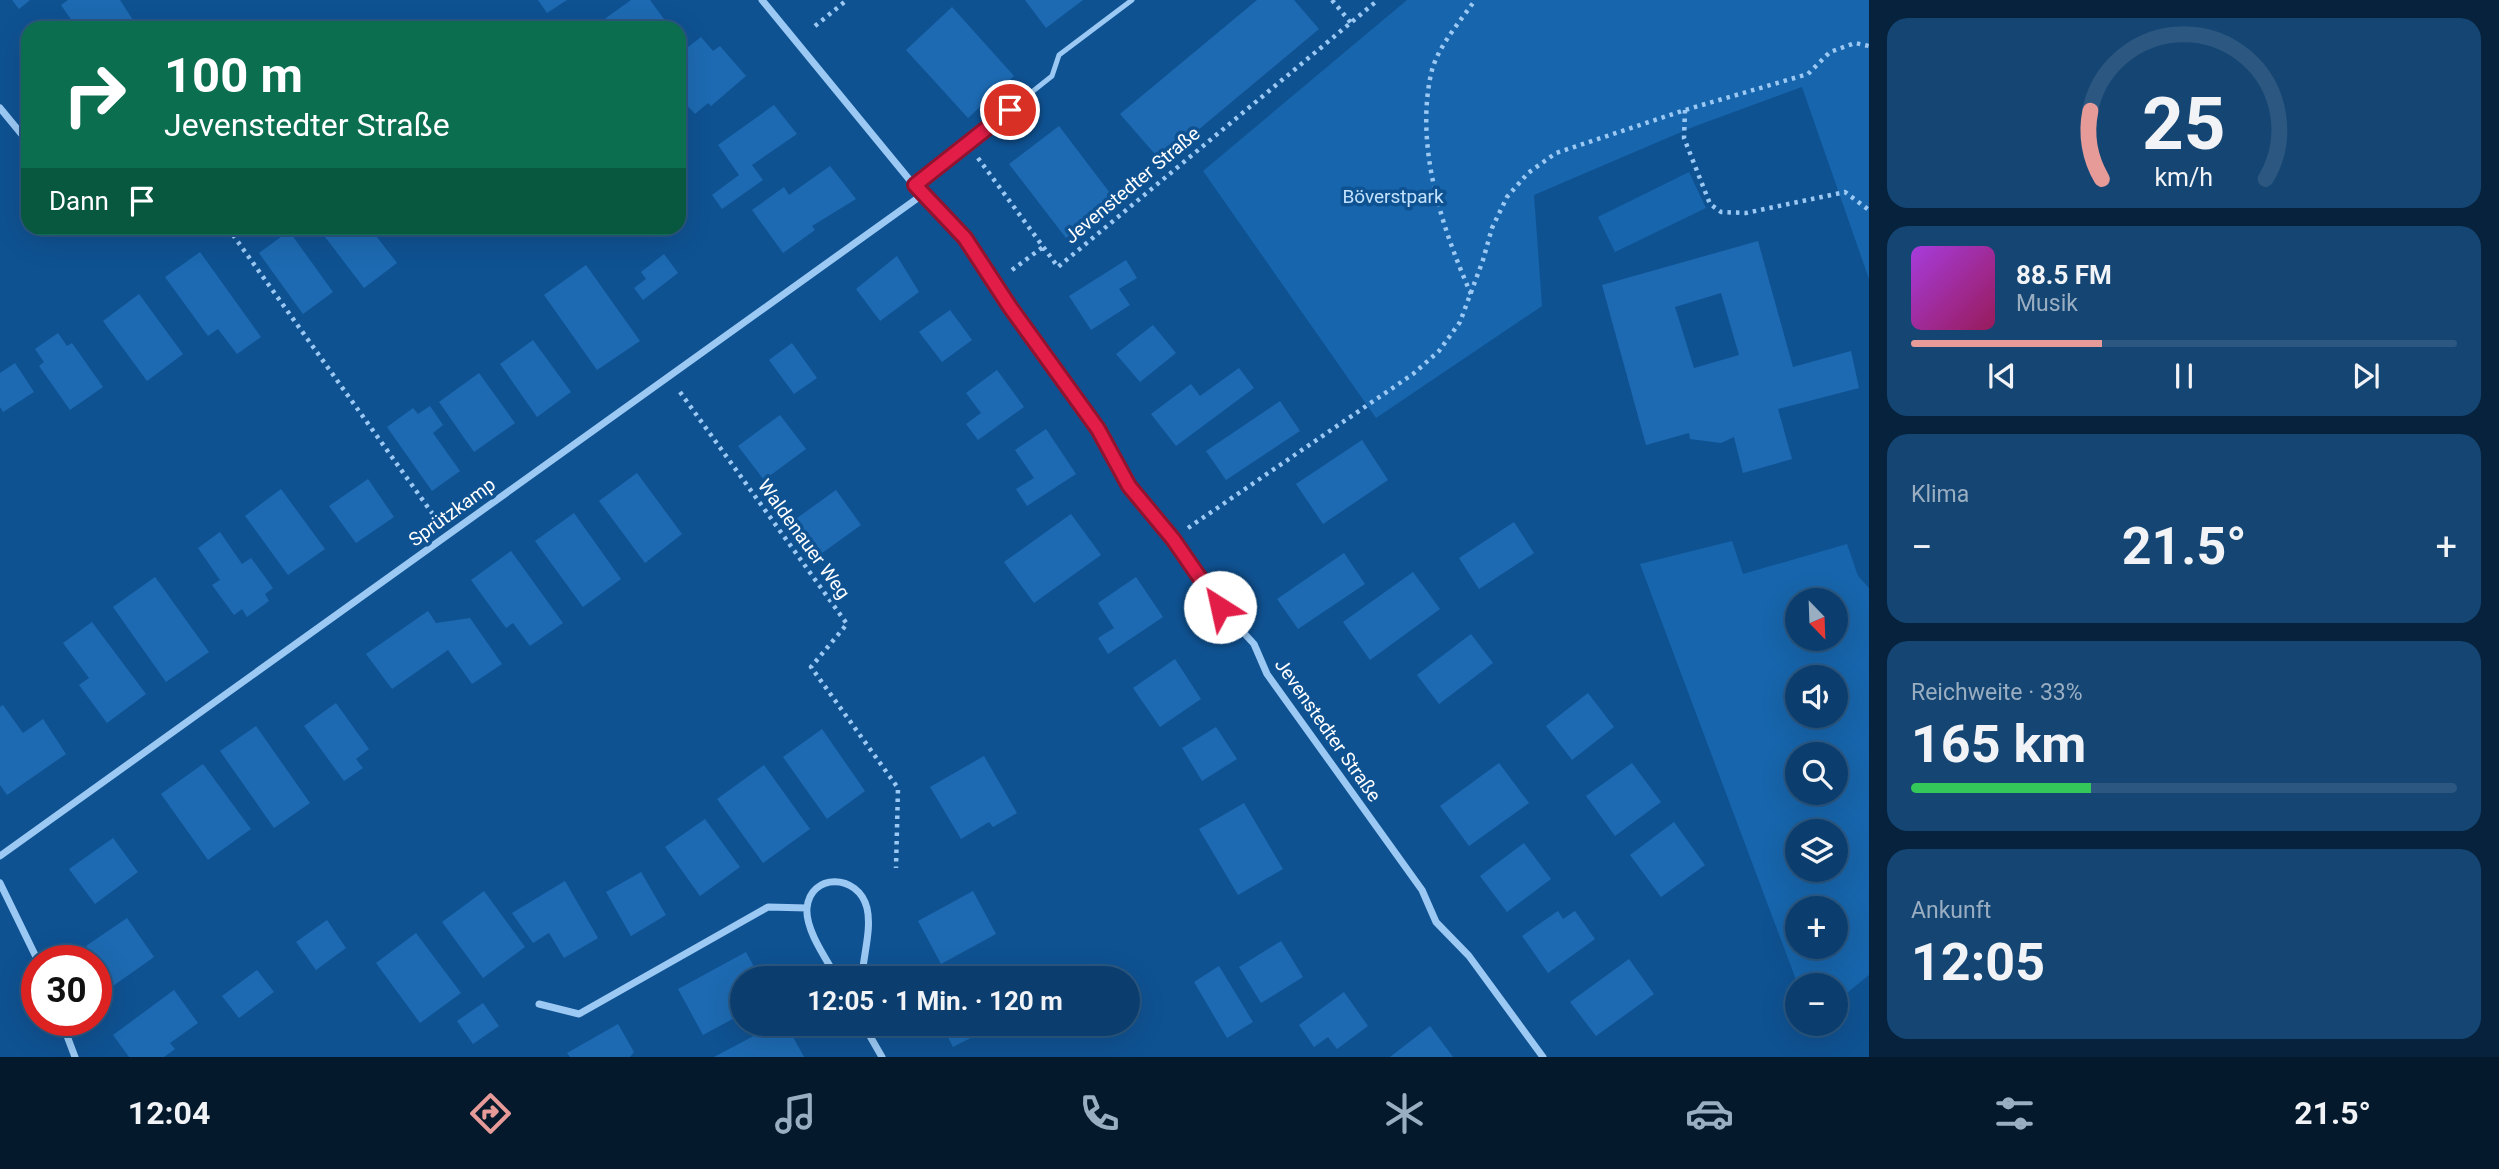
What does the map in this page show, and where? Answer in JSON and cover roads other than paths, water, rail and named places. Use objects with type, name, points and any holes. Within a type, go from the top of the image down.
[{"type":"street","name":"Jevenstedter Straße","points":[[762,0],[922,195],[965,238],[1010,307],[1098,429],[1129,486],[1173,539],[1220,607],[1254,644],[1267,674],[1422,890],[1436,922],[1469,956],[1544,1057]]},
{"type":"street","points":[[0,108],[21,131]]},
{"type":"street","name":"Sprützkamp","points":[[0,856],[922,195]]},
{"type":"street","points":[[831,966],[810,926],[807,908],[813,894],[824,884],[839,880],[853,885],[863,896],[868,922],[863,966]]},
{"type":"street","points":[[0,883],[31,945]]},
{"type":"street","points":[[539,1004],[579,1014],[768,907],[807,908]]},
{"type":"street","points":[[67,1036],[75,1057]]},
{"type":"street","points":[[870,1036],[882,1057]]},
{"type":"lane","points":[[915,185],[1052,76],[1059,55],[1132,0]]},
{"type":"park label","name":"Böverstpark","points":[[1393,196]]}]
